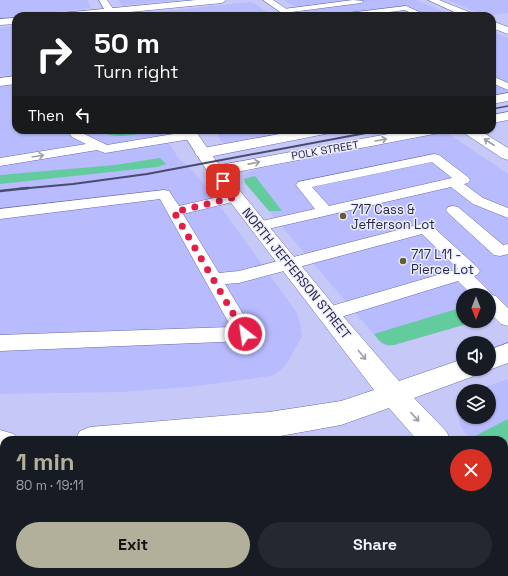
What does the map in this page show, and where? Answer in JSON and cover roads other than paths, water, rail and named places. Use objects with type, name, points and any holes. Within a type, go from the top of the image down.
[{"type":"street","points":[[103,0],[111,12]]},
{"type":"street","points":[[128,12],[222,0]]},
{"type":"street","points":[[267,0],[283,12]]},
{"type":"street","points":[[432,0],[461,12]]},
{"type":"street","points":[[0,22],[12,21]]},
{"type":"street","points":[[496,26],[508,31]]},
{"type":"street","points":[[0,82],[12,80]]},
{"type":"street","points":[[496,99],[508,97]]},
{"type":"street","points":[[496,118],[508,116]]},
{"type":"street","name":"NORTH JEFFERSON STREET","points":[[195,134],[203,153],[215,171],[394,395],[432,436]]},
{"type":"street","name":"POLK STREET","points":[[203,153],[304,134]]},
{"type":"street","name":"POLK STREET","points":[[215,171],[413,134]]},
{"type":"street","points":[[475,134],[508,155]]},
{"type":"street","points":[[496,357],[508,353]]},
{"type":"street","points":[[169,436],[269,424],[341,413],[456,372]]},
{"type":"lane","points":[[296,12],[321,7],[318,5],[360,0]]},
{"type":"lane","points":[[373,12],[406,8],[415,12]]},
{"type":"lane","points":[[496,81],[508,87]]},
{"type":"lane","points":[[76,134],[105,149],[184,134]]},
{"type":"lane","points":[[0,162],[98,146]]},
{"type":"lane","points":[[259,226],[463,180],[434,158],[304,185],[325,211]]},
{"type":"lane","points":[[453,182],[478,201],[508,213]]},
{"type":"lane","points":[[0,214],[164,194],[245,334],[0,343]]},
{"type":"lane","points":[[174,212],[236,197]]},
{"type":"lane","points":[[453,210],[500,251],[508,249]]},
{"type":"lane","points":[[213,280],[239,276],[289,264],[425,228],[471,271],[328,314]]},
{"type":"lane","points":[[461,274],[476,288]]},
{"type":"lane","points":[[496,308],[508,319]]},
{"type":"railway","points":[[496,108],[508,106]]},
{"type":"railway","points":[[22,189],[73,184],[147,174],[361,134]]},
{"type":"railway","points":[[22,189],[28,188]]},
{"type":"railway","points":[[18,189],[22,189]]},
{"type":"railway","points":[[0,191],[22,189]]},
{"type":"place","name":"717 Cass & Jefferson Lot","points":[[343,216]]},
{"type":"place","name":"717 L11 - Pierce Lot","points":[[403,261]]}]
